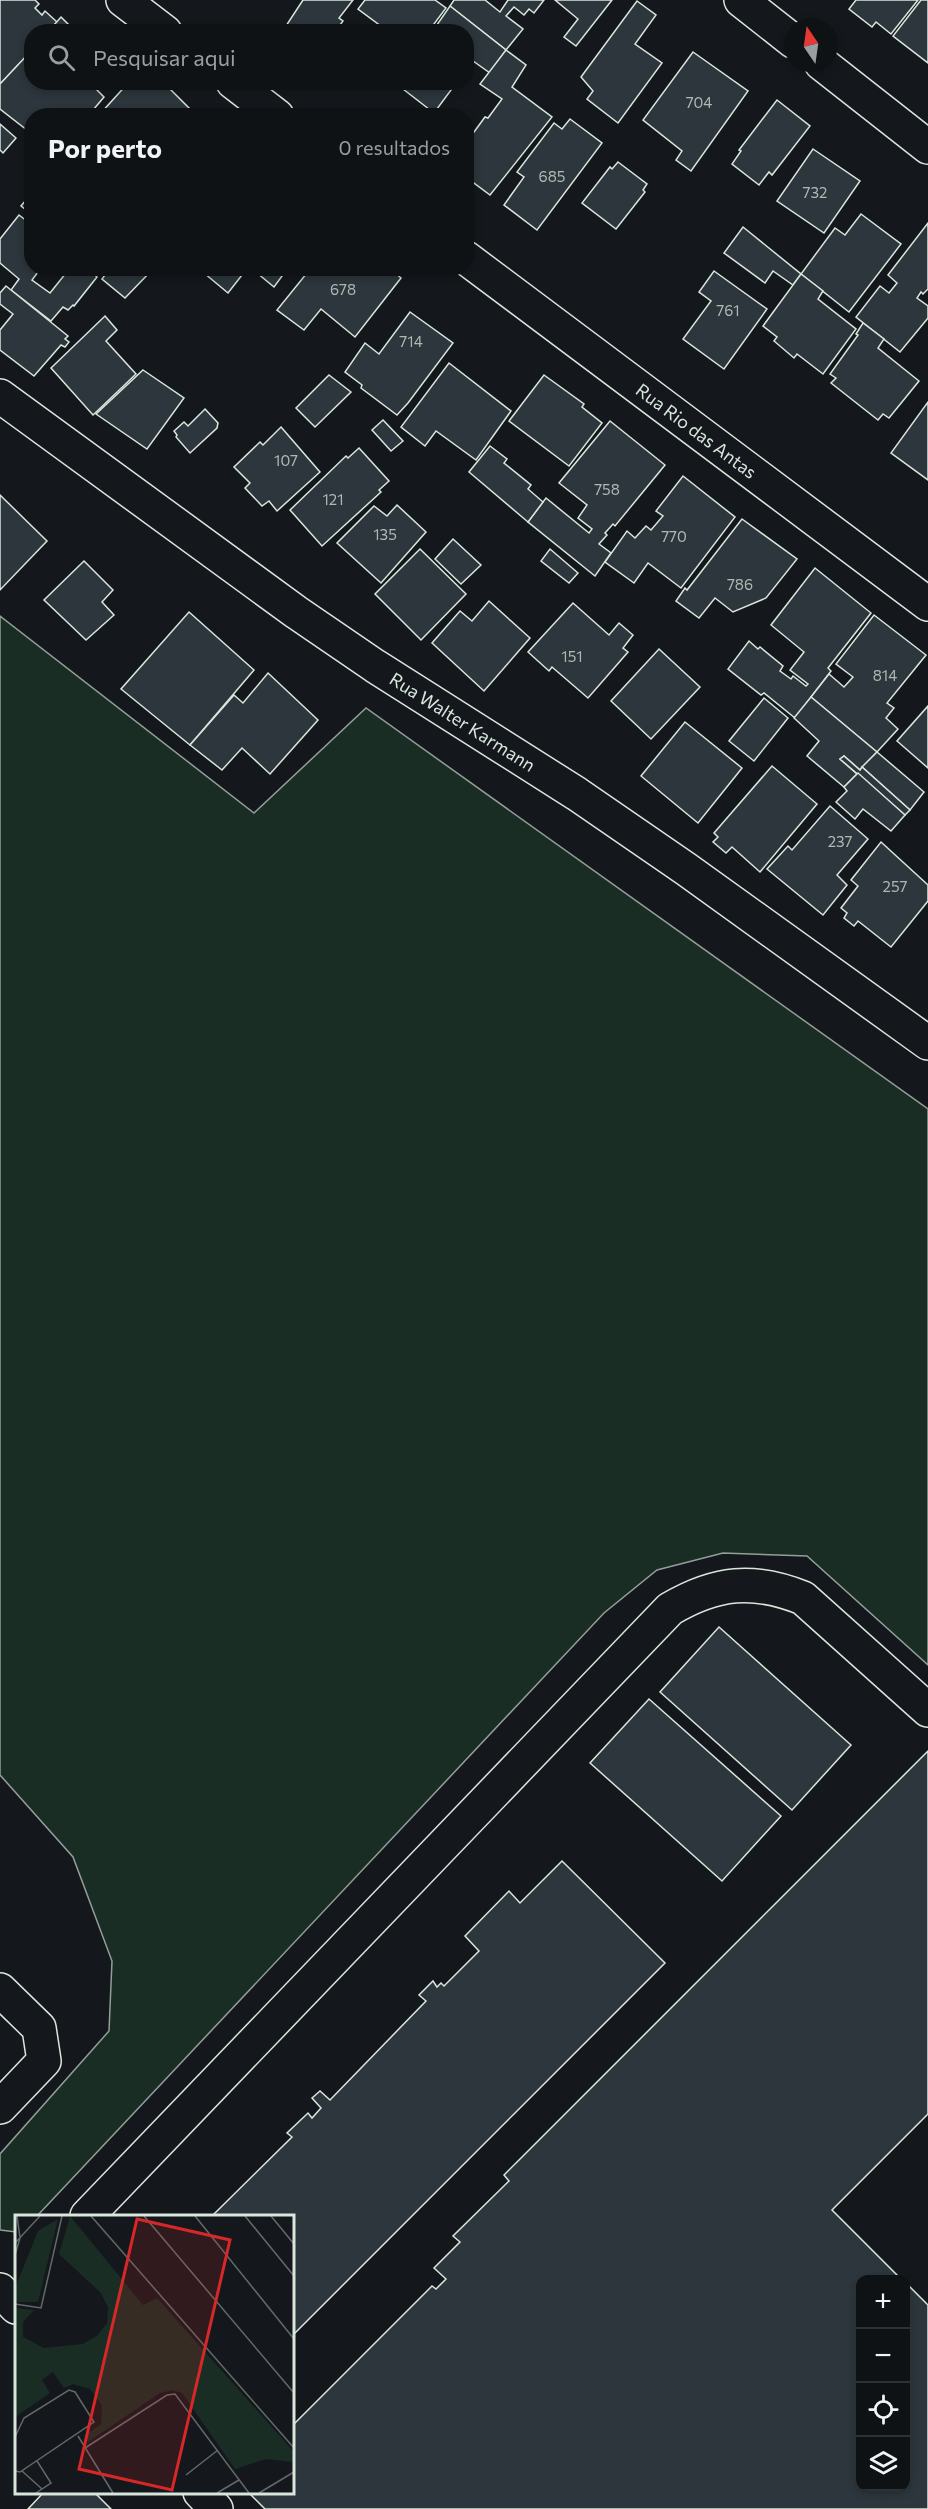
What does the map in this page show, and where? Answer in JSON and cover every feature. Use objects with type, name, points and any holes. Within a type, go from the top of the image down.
[{"type":"street","points":[[123,0],[154,24]]},
{"type":"street","points":[[741,0],[784,34]]},
{"type":"street","points":[[832,72],[928,147]]},
{"type":"street","points":[[243,90],[267,108]]},
{"type":"street","name":"Rua Rio das Antas","points":[[474,264],[928,604]]},
{"type":"street","name":"Rua Walter Karmann","points":[[0,396],[296,612],[375,666],[595,807],[696,876],[928,1042]]},
{"type":"street","points":[[89,2215],[670,1609],[693,1595],[717,1587],[743,1584],[784,1590],[803,1599],[928,1710]]},
{"type":"street","points":[[0,1990],[39,2028],[44,2061],[0,2107]]},
{"type":"street","points":[[201,2494],[216,2509]]},
{"type":"green space","points":[[0,616],[254,813],[366,708],[928,1109],[928,1665],[807,1556],[723,1553],[657,1570],[604,1613],[38,2215],[15,2215],[15,2232],[0,2230],[0,2154],[109,2031],[112,1961],[73,1857],[0,1775]]},
{"type":"building","points":[[0,0],[35,0],[39,4],[35,8],[42,15],[45,11],[57,22],[55,24],[24,24],[24,58],[0,84]]},
{"type":"building","points":[[303,0],[353,0],[339,18],[343,21],[341,24],[287,24]]},
{"type":"building","points":[[365,0],[435,0],[446,8],[434,24],[378,24],[358,9]]},
{"type":"building","points":[[454,0],[485,0],[500,12],[508,0],[544,0],[534,13],[529,9],[524,15],[514,7],[506,16],[523,29],[506,50],[450,6]]},
{"type":"building","points":[[555,0],[612,0],[576,46],[564,37],[578,19]]},
{"type":"building","points":[[856,0],[918,0],[891,34],[876,22],[872,27],[849,9]]},
{"type":"building","points":[[921,0],[928,0],[928,63],[893,36]]},
{"type":"building","points":[[637,1],[656,15],[635,44],[662,63],[618,123],[587,99],[593,91],[581,77]]},
{"type":"building","points":[[450,6],[473,24],[438,24]]},
{"type":"building","points":[[61,17],[68,24],[55,24]]},
{"type":"building","points":[[474,25],[506,50],[490,73],[474,62]]},
{"type":"building","points":[[506,50],[526,65],[512,87],[552,117],[490,195],[474,183],[474,132],[502,99],[480,84]]},
{"type":"building","points":[[693,52],[748,91],[691,171],[676,160],[682,151],[643,120]]},
{"type":"building","points":[[24,58],[24,90],[97,90],[104,97],[95,108],[24,108],[24,128],[0,109],[0,84]]},
{"type":"building","points":[[122,90],[171,90],[189,108],[105,108]]},
{"type":"building","points":[[404,90],[451,90],[438,108],[428,108]]},
{"type":"building","points":[[777,100],[810,126],[772,175],[769,172],[759,185],[732,164],[741,151],[739,150]]},
{"type":"building","points":[[570,119],[602,143],[537,230],[504,205],[524,177],[517,172],[554,123],[562,129]]},
{"type":"building","points":[[0,124],[16,138],[3,153],[0,150]]},
{"type":"building","points":[[813,149],[860,181],[824,233],[777,201]]},
{"type":"building","points":[[618,162],[647,184],[643,190],[645,192],[616,229],[582,203],[610,167],[612,169]]},
{"type":"building","points":[[861,214],[901,244],[849,312],[801,274],[835,228],[845,235]]},
{"type":"building","points":[[19,215],[24,219],[24,276],[35,276],[32,280],[50,293],[64,276],[97,277],[74,306],[68,310],[63,307],[51,321],[11,290],[19,279],[0,263],[0,239]]},
{"type":"building","points":[[928,223],[928,289],[923,294],[921,292],[917,298],[928,306],[928,318],[900,352],[856,317],[880,286],[889,293],[897,283],[888,275]]},
{"type":"building","points":[[743,227],[801,274],[793,285],[773,271],[765,283],[724,253]]},
{"type":"building","points":[[714,271],[767,309],[724,369],[683,339],[711,301],[699,292]]},
{"type":"building","points":[[801,274],[823,291],[818,299],[856,329],[823,374],[797,354],[794,358],[774,341],[777,337],[763,326]]},
{"type":"building","points":[[104,276],[146,276],[125,298],[102,279]]},
{"type":"building","points":[[208,276],[241,276],[228,293]]},
{"type":"building","points":[[261,276],[282,276],[274,287]]},
{"type":"building","points":[[305,276],[399,276],[401,278],[355,337],[321,309],[304,330],[277,310]]},
{"type":"building","points":[[6,286],[68,336],[65,339],[69,342],[65,347],[61,345],[34,376],[0,350],[0,330],[13,314],[0,304],[0,293]]},
{"type":"building","points":[[410,312],[453,343],[397,415],[361,388],[362,385],[345,372],[365,343],[379,354]]},
{"type":"building","points":[[105,316],[117,330],[106,341],[136,374],[93,415],[51,368]]},
{"type":"building","points":[[863,323],[884,339],[878,348],[919,381],[889,418],[883,414],[878,420],[831,383],[836,378],[830,374],[858,335],[856,334]]},
{"type":"building","points":[[449,363],[511,411],[476,460],[436,431],[425,446],[401,427]]},
{"type":"building","points":[[143,370],[184,398],[147,449],[96,414]]},
{"type":"building","points":[[329,375],[351,392],[315,427],[296,408]]},
{"type":"building","points":[[544,375],[584,404],[582,407],[602,423],[569,466],[509,421]]},
{"type":"building","points":[[928,402],[928,480],[891,453]]},
{"type":"building","points":[[205,409],[218,423],[217,428],[190,453],[176,437],[174,431],[184,422],[188,426]]},
{"type":"building","points":[[383,420],[403,441],[391,451],[372,430]]},
{"type":"building","points":[[610,421],[665,465],[615,526],[613,524],[605,533],[607,535],[599,544],[611,553],[595,576],[528,522],[546,498],[589,533],[592,529],[578,518],[587,505],[559,483]]},
{"type":"building","points":[[281,427],[320,472],[277,511],[269,501],[262,506],[245,488],[250,483],[234,467],[260,442],[263,445]]},
{"type":"building","points":[[490,446],[507,459],[504,463],[531,485],[528,489],[543,502],[528,522],[469,472]]},
{"type":"building","points":[[359,448],[389,481],[379,490],[381,492],[322,546],[290,510],[346,456],[348,458]]},
{"type":"building","points":[[683,476],[735,517],[681,588],[648,563],[634,583],[605,562],[627,531],[635,538],[646,526],[651,530],[663,516],[656,511]]},
{"type":"building","points":[[0,495],[47,541],[0,590]]},
{"type":"building","points":[[397,505],[426,532],[381,583],[337,543],[374,506],[387,516]]},
{"type":"building","points":[[742,519],[797,559],[766,598],[733,612],[715,598],[699,618],[676,601]]},
{"type":"building","points":[[453,539],[481,565],[461,584],[435,559]]},
{"type":"building","points":[[420,549],[466,594],[421,640],[375,594]]},
{"type":"building","points":[[550,549],[578,573],[569,583],[541,561]]},
{"type":"building","points":[[84,561],[113,590],[102,602],[114,615],[86,640],[44,600]]},
{"type":"building","points":[[815,568],[871,613],[828,668],[831,671],[795,718],[764,693],[761,695],[728,669],[749,641],[783,666],[780,671],[791,679],[793,676],[806,686],[808,684],[790,670],[804,652],[771,625]]},
{"type":"building","points":[[489,601],[530,638],[484,691],[432,643],[460,611],[472,621]]},
{"type":"building","points":[[573,603],[609,635],[619,623],[633,635],[623,648],[628,652],[588,698],[552,667],[549,671],[528,652]]},
{"type":"building","points":[[189,612],[254,670],[190,745],[121,689]]},
{"type":"building","points":[[874,615],[926,655],[887,703],[894,708],[886,718],[898,729],[877,752],[811,697],[829,674],[844,687],[853,677],[836,664]]},
{"type":"building","points":[[659,649],[700,687],[651,739],[611,701]]},
{"type":"building","points":[[268,673],[318,720],[270,774],[242,748],[222,770],[190,745],[234,695],[243,703]]},
{"type":"building","points":[[811,697],[877,752],[860,770],[844,756],[840,759],[857,774],[844,787],[807,756],[819,741],[794,718]]},
{"type":"building","points":[[764,698],[788,718],[754,761],[729,741]]},
{"type":"building","points":[[928,706],[928,768],[897,741]]},
{"type":"building","points":[[685,722],[742,768],[698,823],[641,776]]},
{"type":"building","points":[[877,752],[924,792],[910,810],[862,767]]},
{"type":"building","points":[[844,756],[860,770],[862,767],[910,810],[905,815],[840,759]]},
{"type":"building","points":[[772,766],[817,804],[760,872],[732,847],[726,853],[713,842],[718,837],[714,833]]},
{"type":"building","points":[[858,773],[905,815],[891,831],[863,809],[855,819],[836,802],[847,791],[844,787]]},
{"type":"building","points":[[830,806],[868,839],[837,875],[847,885],[823,915],[767,869],[788,846],[792,850]]},
{"type":"building","points":[[881,842],[928,885],[928,901],[891,947],[858,921],[854,926],[844,918],[847,913],[841,908],[858,886],[851,880]]},
{"type":"building","points":[[719,1627],[851,1745],[792,1810],[660,1692]]},
{"type":"building","points":[[649,1699],[781,1816],[722,1881],[590,1763]]},
{"type":"building","points":[[928,1751],[928,2114],[832,2210],[897,2275],[856,2275],[856,2491],[910,2491],[910,2287],[928,2305],[928,2509],[265,2509],[250,2494],[294,2494],[294,2424],[432,2286],[436,2289],[446,2279],[434,2268],[460,2242],[453,2236],[509,2181],[504,2175]]},
{"type":"building","points":[[562,1861],[665,1963],[294,2334],[294,2215],[213,2215],[292,2137],[287,2133],[308,2113],[312,2118],[321,2108],[312,2098],[320,2091],[330,2100],[426,2001],[419,1995],[433,1981],[437,1987],[441,1983],[444,1986],[479,1951],[465,1936],[509,1891],[520,1903]]},
{"type":"building","points":[[42,2494],[96,2494],[111,2509],[28,2509]]}]
